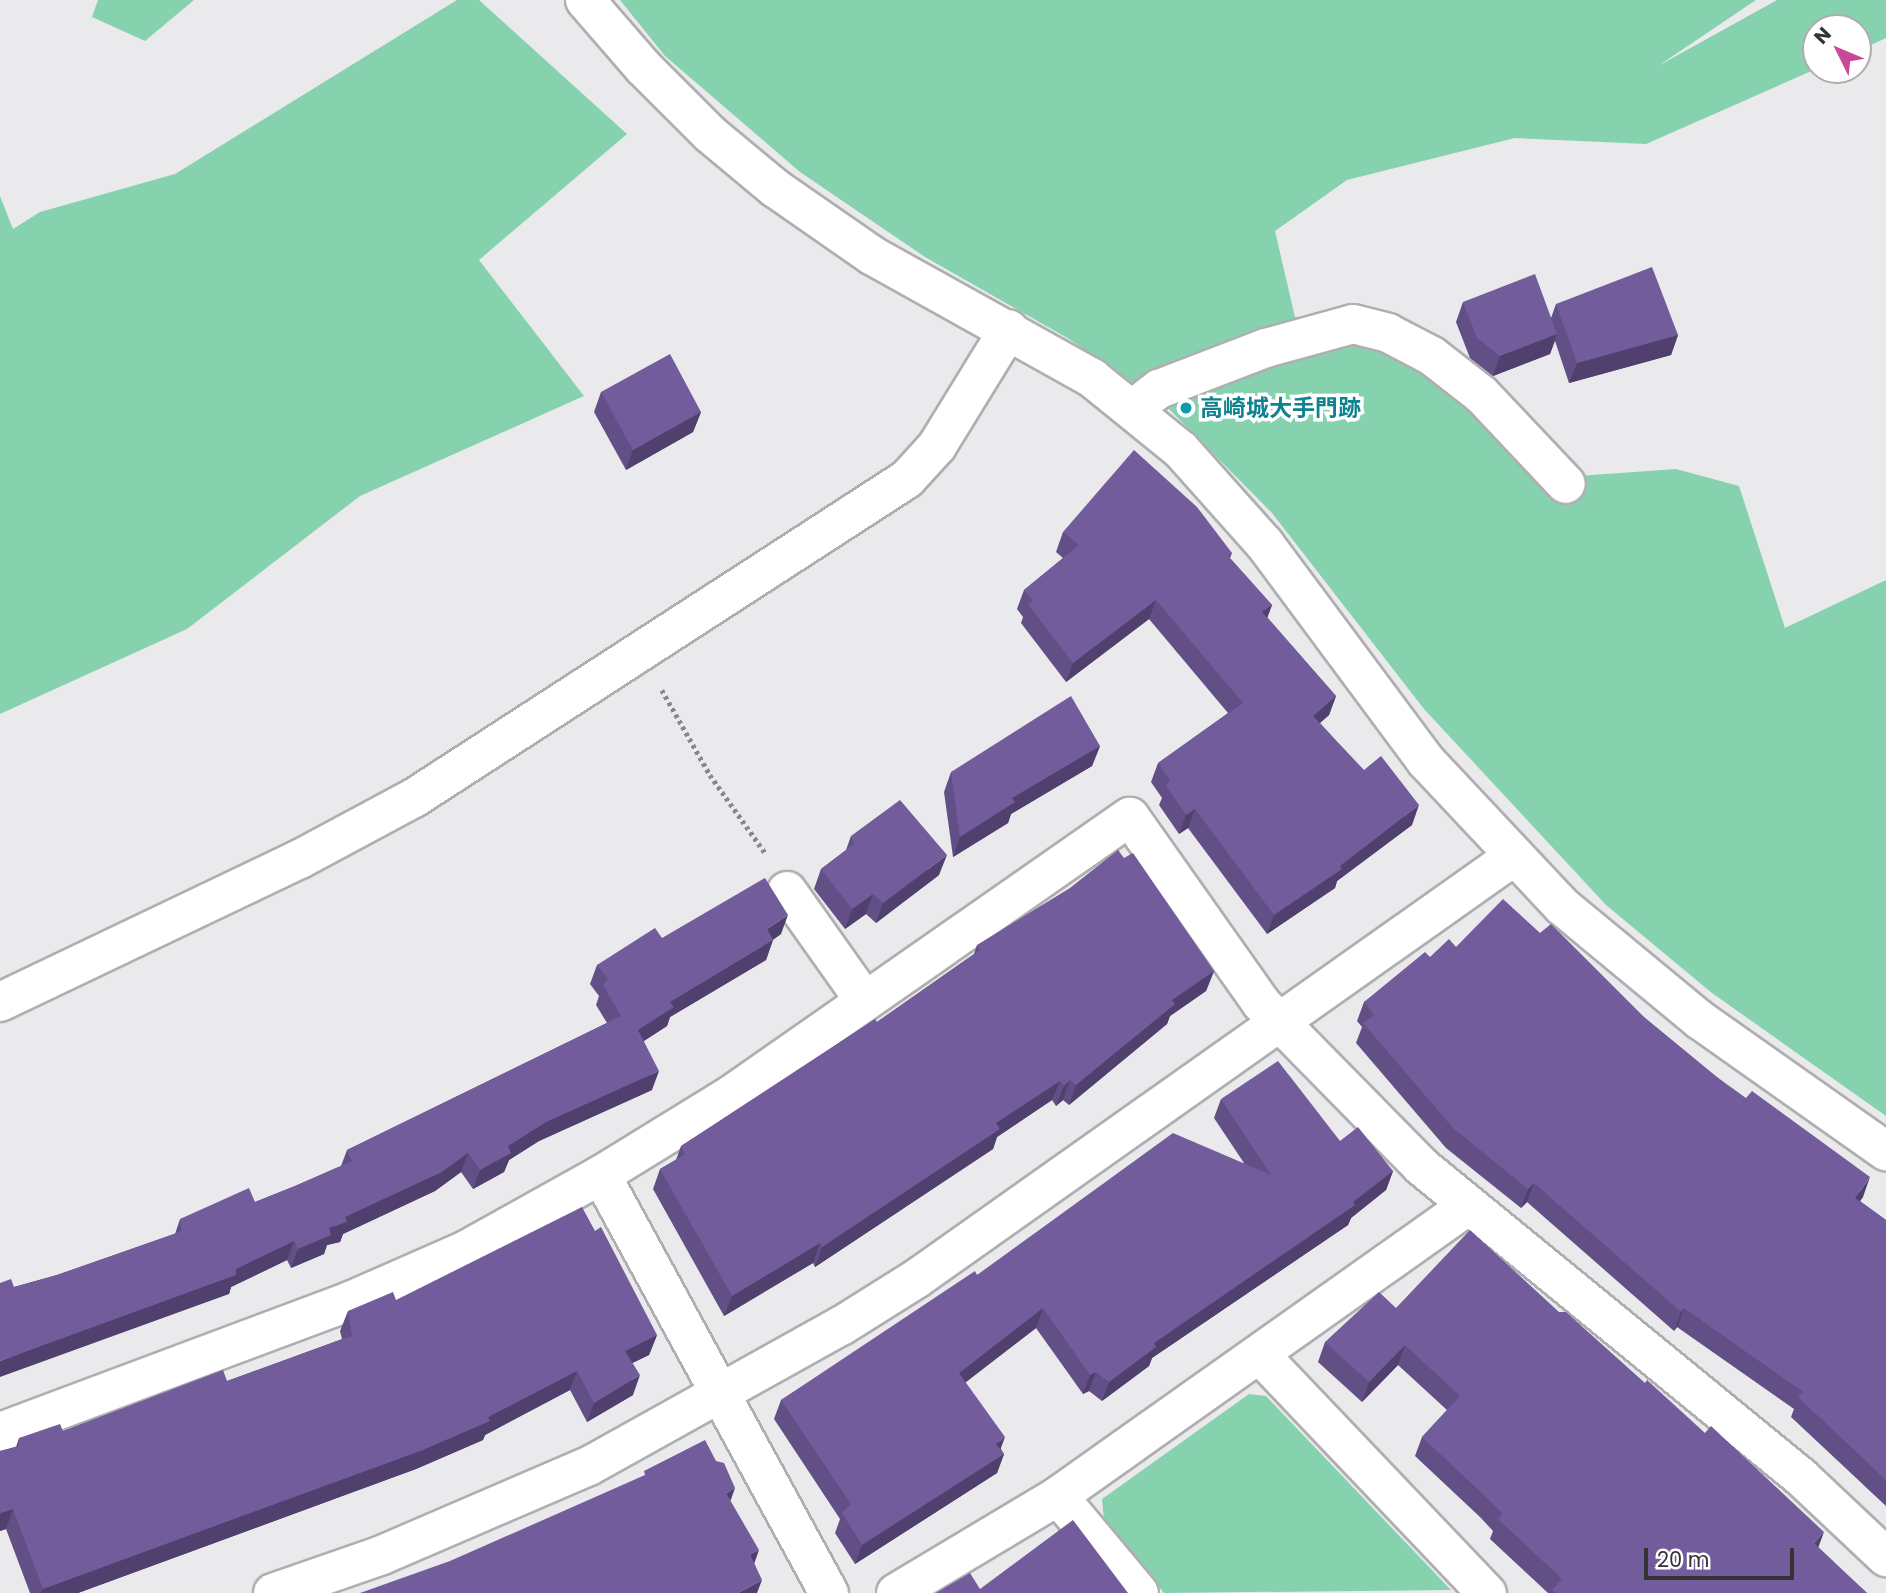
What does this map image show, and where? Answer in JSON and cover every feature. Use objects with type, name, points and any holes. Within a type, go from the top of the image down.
[{"type":"street","points":[[585,0],[643,67],[710,134],[775,188],[873,256],[1009,329],[1133,409],[1225,494],[1426,761],[1513,857],[1618,956],[1700,1020],[1886,1151]]},
{"type":"street","points":[[1133,409],[1159,389],[1266,348],[1353,324],[1388,332],[1432,356],[1482,396],[1566,484]]},
{"type":"street","points":[[0,1002],[300,859],[414,798],[638,650],[907,479],[937,446],[1009,329]]},
{"type":"street","points":[[0,1432],[350,1301],[466,1250],[601,1175],[727,1097],[1130,817],[1277,1021],[1466,1207],[1801,1477],[1886,1557]]},
{"type":"street","points":[[273,1593],[513,1500],[722,1396],[916,1279],[1277,1021],[1513,857]]},
{"type":"street","points":[[787,891],[865,1001]]},
{"type":"street","points":[[601,1175],[829,1593]]},
{"type":"street","points":[[896,1593],[1058,1496],[1466,1207]]},
{"type":"street","points":[[1259,1354],[1487,1593]]},
{"type":"street","points":[[1058,1496],[1139,1593]]},
{"type":"path","points":[[638,650],[710,775],[777,870],[787,891]]},
{"type":"green space","points":[[98,0],[194,0],[145,41],[92,17]]},
{"type":"green space","points":[[457,0],[479,0],[627,134],[479,260],[584,396],[360,496],[187,629],[0,714],[0,196],[13,229],[40,212],[175,174]]},
{"type":"green space","points":[[620,0],[1756,0],[1658,66],[1777,0],[1886,0],[1886,38],[1872,44],[1872,14],[1802,14],[1802,75],[1646,144],[1515,138],[1347,180],[1275,231],[1295,317],[1345,315],[1578,476],[1676,469],[1739,486],[1785,628],[1886,580],[1886,1116],[1712,993],[1606,905],[1424,709],[1272,513],[1166,406],[1069,339],[925,257],[800,172],[665,56]]},
{"type":"green space","points":[[1249,1394],[1266,1396],[1451,1590],[1164,1593],[1104,1521],[1102,1499]]},
{"type":"building","points":[[1652,267],[1678,335],[1577,363],[1556,304]]},
{"type":"building","points":[[1535,274],[1557,334],[1500,356],[1477,338],[1463,302]]},
{"type":"building","points":[[670,354],[701,412],[633,450],[601,392]]},
{"type":"building","points":[[1134,450],[1197,507],[1232,553],[1228,556],[1272,605],[1262,612],[1336,696],[1313,716],[1364,770],[1381,756],[1419,805],[1340,866],[1342,869],[1274,915],[1195,809],[1186,815],[1166,786],[1170,780],[1158,763],[1243,703],[1156,600],[1073,663],[1028,604],[1033,601],[1024,590],[1079,545],[1063,532]]},
{"type":"building","points":[[1071,696],[1100,746],[1012,798],[1015,802],[960,837],[951,772]]},
{"type":"building","points":[[900,800],[947,855],[883,903],[873,894],[852,909],[821,869],[854,844],[851,836]]},
{"type":"building","points":[[1118,850],[1124,858],[1133,853],[1214,971],[1172,1000],[1175,1004],[1076,1085],[1070,1080],[1064,1086],[1060,1081],[996,1123],[1000,1129],[822,1247],[820,1243],[732,1296],[660,1169],[685,1154],[681,1146],[875,1019],[877,1022],[980,950],[977,945],[1070,888]]},
{"type":"building","points":[[765,878],[788,915],[767,929],[773,940],[670,1002],[674,1007],[638,1030],[659,1071],[546,1122],[508,1146],[511,1153],[480,1170],[468,1153],[442,1172],[345,1217],[347,1222],[329,1228],[331,1235],[298,1249],[294,1241],[236,1269],[236,1275],[0,1361],[0,1283],[11,1279],[14,1287],[57,1275],[182,1231],[180,1219],[249,1188],[255,1202],[352,1161],[347,1150],[621,1016],[603,985],[608,979],[597,965],[655,928],[662,938]]},
{"type":"building","points":[[1503,899],[1540,933],[1551,924],[1645,1018],[1714,1075],[1746,1098],[1752,1091],[1870,1177],[1855,1198],[1886,1220],[1886,1480],[1798,1397],[1803,1392],[1684,1308],[1681,1312],[1534,1183],[1528,1189],[1453,1128],[1363,1023],[1374,1015],[1364,1002],[1425,952],[1430,957],[1449,939],[1456,947]]},
{"type":"building","points":[[1278,1061],[1340,1141],[1358,1127],[1393,1171],[1353,1202],[1355,1205],[1154,1343],[1156,1347],[1109,1382],[1096,1372],[1090,1375],[1043,1308],[959,1373],[1005,1437],[996,1444],[1004,1454],[862,1545],[842,1513],[851,1504],[781,1400],[975,1271],[977,1275],[1173,1133],[1271,1175],[1221,1099]]},
{"type":"building","points":[[582,1207],[595,1231],[601,1227],[657,1335],[625,1351],[640,1375],[594,1403],[577,1371],[488,1417],[490,1421],[423,1450],[43,1589],[13,1509],[0,1513],[0,1451],[19,1446],[19,1438],[60,1424],[63,1431],[223,1370],[227,1381],[352,1336],[348,1311],[393,1292],[396,1300]]},
{"type":"building","points":[[1470,1230],[1559,1312],[1566,1312],[1705,1433],[1711,1426],[1824,1532],[1814,1543],[1867,1593],[1556,1593],[1552,1590],[1562,1579],[1498,1519],[1503,1514],[1422,1437],[1460,1396],[1405,1345],[1369,1382],[1325,1342],[1379,1292],[1396,1308]]},
{"type":"building","points":[[705,1440],[716,1461],[724,1463],[735,1488],[726,1493],[759,1550],[750,1554],[762,1580],[738,1593],[360,1593],[450,1561],[645,1475],[644,1471]]},
{"type":"building","points":[[1073,1520],[1128,1593],[936,1593],[970,1573],[980,1589]]},
{"type":"place","name":"高崎城大手門跡","points":[[1186,408]]}]
